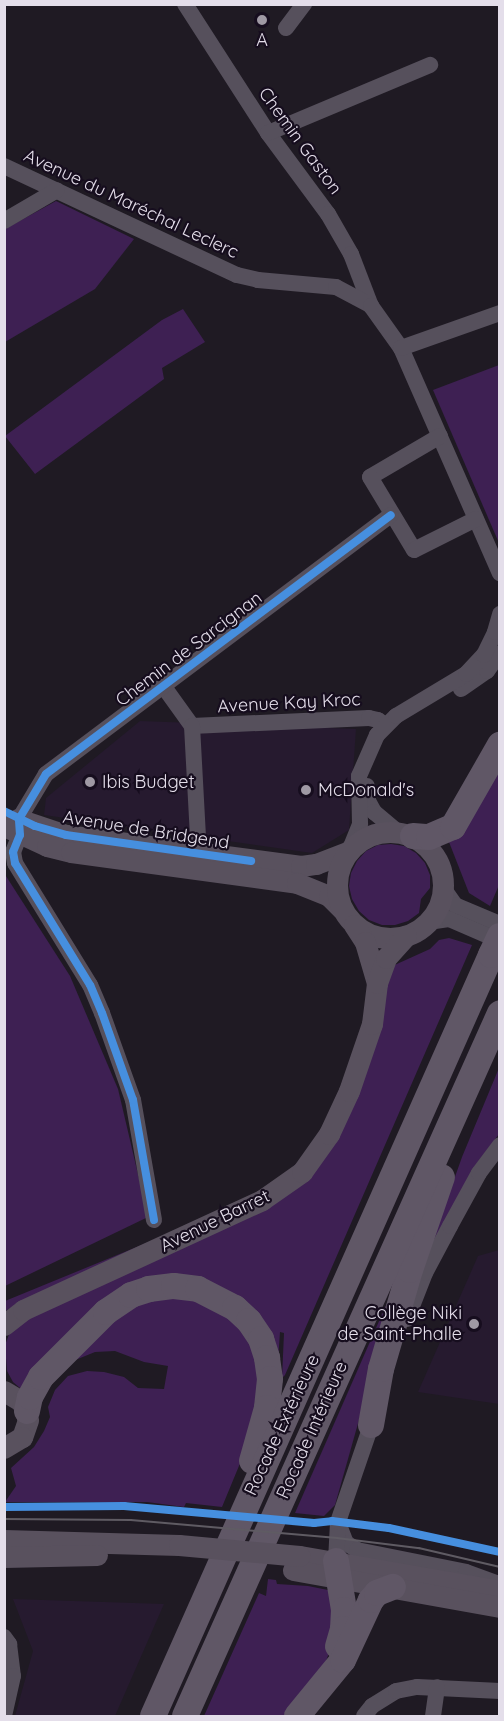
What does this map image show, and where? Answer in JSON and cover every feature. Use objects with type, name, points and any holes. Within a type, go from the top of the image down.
[{"type":"highway","points":[[406,834],[429,837],[453,827],[500,745]]},
{"type":"highway","name":"Rocade Extérieure","points":[[153,1716],[497,944]]},
{"type":"highway","name":"Rocade Intérieure","points":[[185,1716],[500,1013]]},
{"type":"highway","points":[[371,1425],[381,1369],[426,1218],[478,1092],[500,1030]]},
{"type":"highway","points":[[13,1395],[30,1397],[41,1377],[106,1312],[131,1296],[149,1289],[174,1286],[198,1289],[216,1296],[235,1308],[249,1321],[261,1339],[270,1379],[267,1408],[237,1525]]},
{"type":"highway","points":[[317,1690],[334,1656],[343,1629],[344,1603],[337,1570]]},
{"type":"highway","points":[[297,1716],[343,1660],[371,1600],[377,1593],[393,1587]]},
{"type":"main road","name":"Avenue de Bridgend","points":[[12,823],[66,835],[302,866],[316,864],[349,851]]},
{"type":"main road","name":"Avenue de Bridgend","points":[[12,823],[47,846],[98,856],[297,883],[329,896],[348,917]]},
{"type":"main road","points":[[381,832],[406,834],[434,854],[443,881],[442,896],[437,910],[428,922],[405,936],[387,938],[369,934],[348,917],[337,894],[337,878],[349,851],[364,838],[381,832]]},
{"type":"main road","name":"Avenue Barret","points":[[348,917],[365,942],[377,983]]},
{"type":"main road","name":"Avenue Barret","points":[[4,1325],[23,1310],[262,1200],[302,1172],[328,1134],[349,1091],[372,1024],[377,983],[386,958],[405,936]]},
{"type":"main road","points":[[4,1462],[10,1446],[27,1429],[13,1395]]},
{"type":"main road","points":[[4,1540],[296,1563],[500,1591]]},
{"type":"main road","points":[[4,1557],[176,1552]]},
{"type":"main road","points":[[337,1570],[393,1587],[500,1607]]},
{"type":"street","name":"Chemin Gaston","points":[[185,4],[268,133],[340,234],[351,254],[371,306]]},
{"type":"street","points":[[286,28],[304,4]]},
{"type":"street","points":[[268,133],[430,65]]},
{"type":"street","name":"Avenue du Maréchal Leclerc","points":[[4,166],[210,264],[258,280],[336,287],[371,306],[401,348],[500,573]]},
{"type":"street","points":[[4,221],[57,190]]},
{"type":"street","points":[[401,348],[500,313]]},
{"type":"street","points":[[440,436],[370,477],[414,550],[476,519]]},
{"type":"street","name":"Chemin de Sarcignan","points":[[12,823],[46,774],[391,515]]},
{"type":"street","points":[[349,851],[360,824],[358,790],[362,764],[370,747],[385,725],[466,674],[484,655],[495,632],[500,614]]},
{"type":"street","points":[[406,834],[384,822],[368,801],[368,777],[377,751],[392,731],[473,682],[487,671],[500,654]]},
{"type":"street","points":[[164,687],[192,726],[199,854]]},
{"type":"street","name":"Avenue Kay Kroc","points":[[192,726],[369,718],[385,725]]},
{"type":"street","points":[[12,823],[15,863],[90,985],[129,1089],[154,1220]]},
{"type":"street","points":[[443,881],[446,892],[455,905],[500,924]]},
{"type":"street","points":[[428,922],[449,919],[497,944]]},
{"type":"street","points":[[337,1570],[338,1522],[425,1273],[480,1173],[500,1145]]},
{"type":"street","points":[[338,1522],[346,1543],[357,1550],[455,1570],[500,1584]]},
{"type":"street","points":[[4,1637],[9,1644],[13,1676],[4,1716]]},
{"type":"street","points":[[364,1716],[372,1706],[396,1691],[417,1687],[500,1691]]},
{"type":"street","points":[[433,1716],[437,1687]]},
{"type":"shaded area","points":[[56,201],[134,239],[95,289],[5,342],[5,229]]},
{"type":"shaded area","points":[[183,309],[205,342],[162,368],[164,379],[35,474],[5,436],[162,320]]},
{"type":"shaded area","points":[[499,365],[499,543],[433,390]]},
{"type":"shaded area","points":[[140,721],[356,729],[349,830],[312,853],[44,815],[46,798]]},
{"type":"shaded area","points":[[499,754],[499,885],[490,906],[469,893],[449,842]]},
{"type":"shaded area","points":[[378,845],[404,846],[416,853],[425,863],[430,875],[430,888],[421,899],[419,913],[408,921],[395,925],[382,925],[369,920],[359,911],[352,899],[349,886],[351,873],[357,861],[366,851]]},
{"type":"shaded area","points":[[4,873],[70,976],[118,1089],[148,1217],[5,1286]]},
{"type":"shaded area","points":[[449,938],[472,945],[285,1375],[282,1378],[284,1333],[280,1332],[277,1376],[263,1327],[160,1281],[26,1393],[13,1382],[7,1371],[5,1345],[10,1332],[19,1321],[302,1183],[388,968],[430,949],[439,940]]},
{"type":"shaded area","points":[[499,1068],[499,1134],[472,1170],[421,1273],[462,1157]]},
{"type":"shaded area","points":[[227,1210],[19,1304],[5,1311],[5,1301]]},
{"type":"shaded area","name":"Collège Niki de Saint-Phalle","points":[[499,1250],[499,1404],[418,1392],[478,1256]]},
{"type":"shaded area","points":[[401,1271],[335,1505],[324,1516],[295,1513]]},
{"type":"shaded area","points":[[174,1295],[216,1305],[245,1330],[259,1363],[253,1432],[222,1507],[186,1503],[184,1507],[147,1502],[5,1502],[16,1486],[11,1468],[34,1447],[44,1431],[50,1417],[48,1407],[55,1390],[68,1376],[87,1371],[104,1372],[124,1377],[138,1388],[164,1389],[168,1366],[144,1362],[115,1351],[95,1352],[63,1365],[127,1308]]},
{"type":"shaded area","points":[[268,1579],[276,1580],[277,1584],[308,1586],[333,1591],[333,1642],[326,1661],[287,1716],[204,1716],[259,1593],[266,1596]]},
{"type":"shaded area","points":[[13,1599],[164,1604],[115,1716],[15,1716],[33,1651]]},
{"type":"tram line","points":[[4,1519],[131,1520],[337,1538],[419,1548],[500,1567]]},
{"type":"cycle path","points":[[154,1220],[133,1100],[90,985],[15,863],[13,852],[20,835],[19,819],[46,774],[391,515]]},
{"type":"cycle path","points":[[4,811],[35,826],[66,835],[251,861]]},
{"type":"cycle path","points":[[4,1507],[124,1506],[314,1523],[332,1521],[389,1528],[500,1552]]},
{"type":"place","name":"A","points":[[262,20]]},
{"type":"place","name":"Ibis Budget","points":[[90,782]]},
{"type":"place","name":"McDonald's","points":[[306,790]]},
{"type":"place","name":"Collège Niki de Saint-Phalle","points":[[474,1324]]}]
